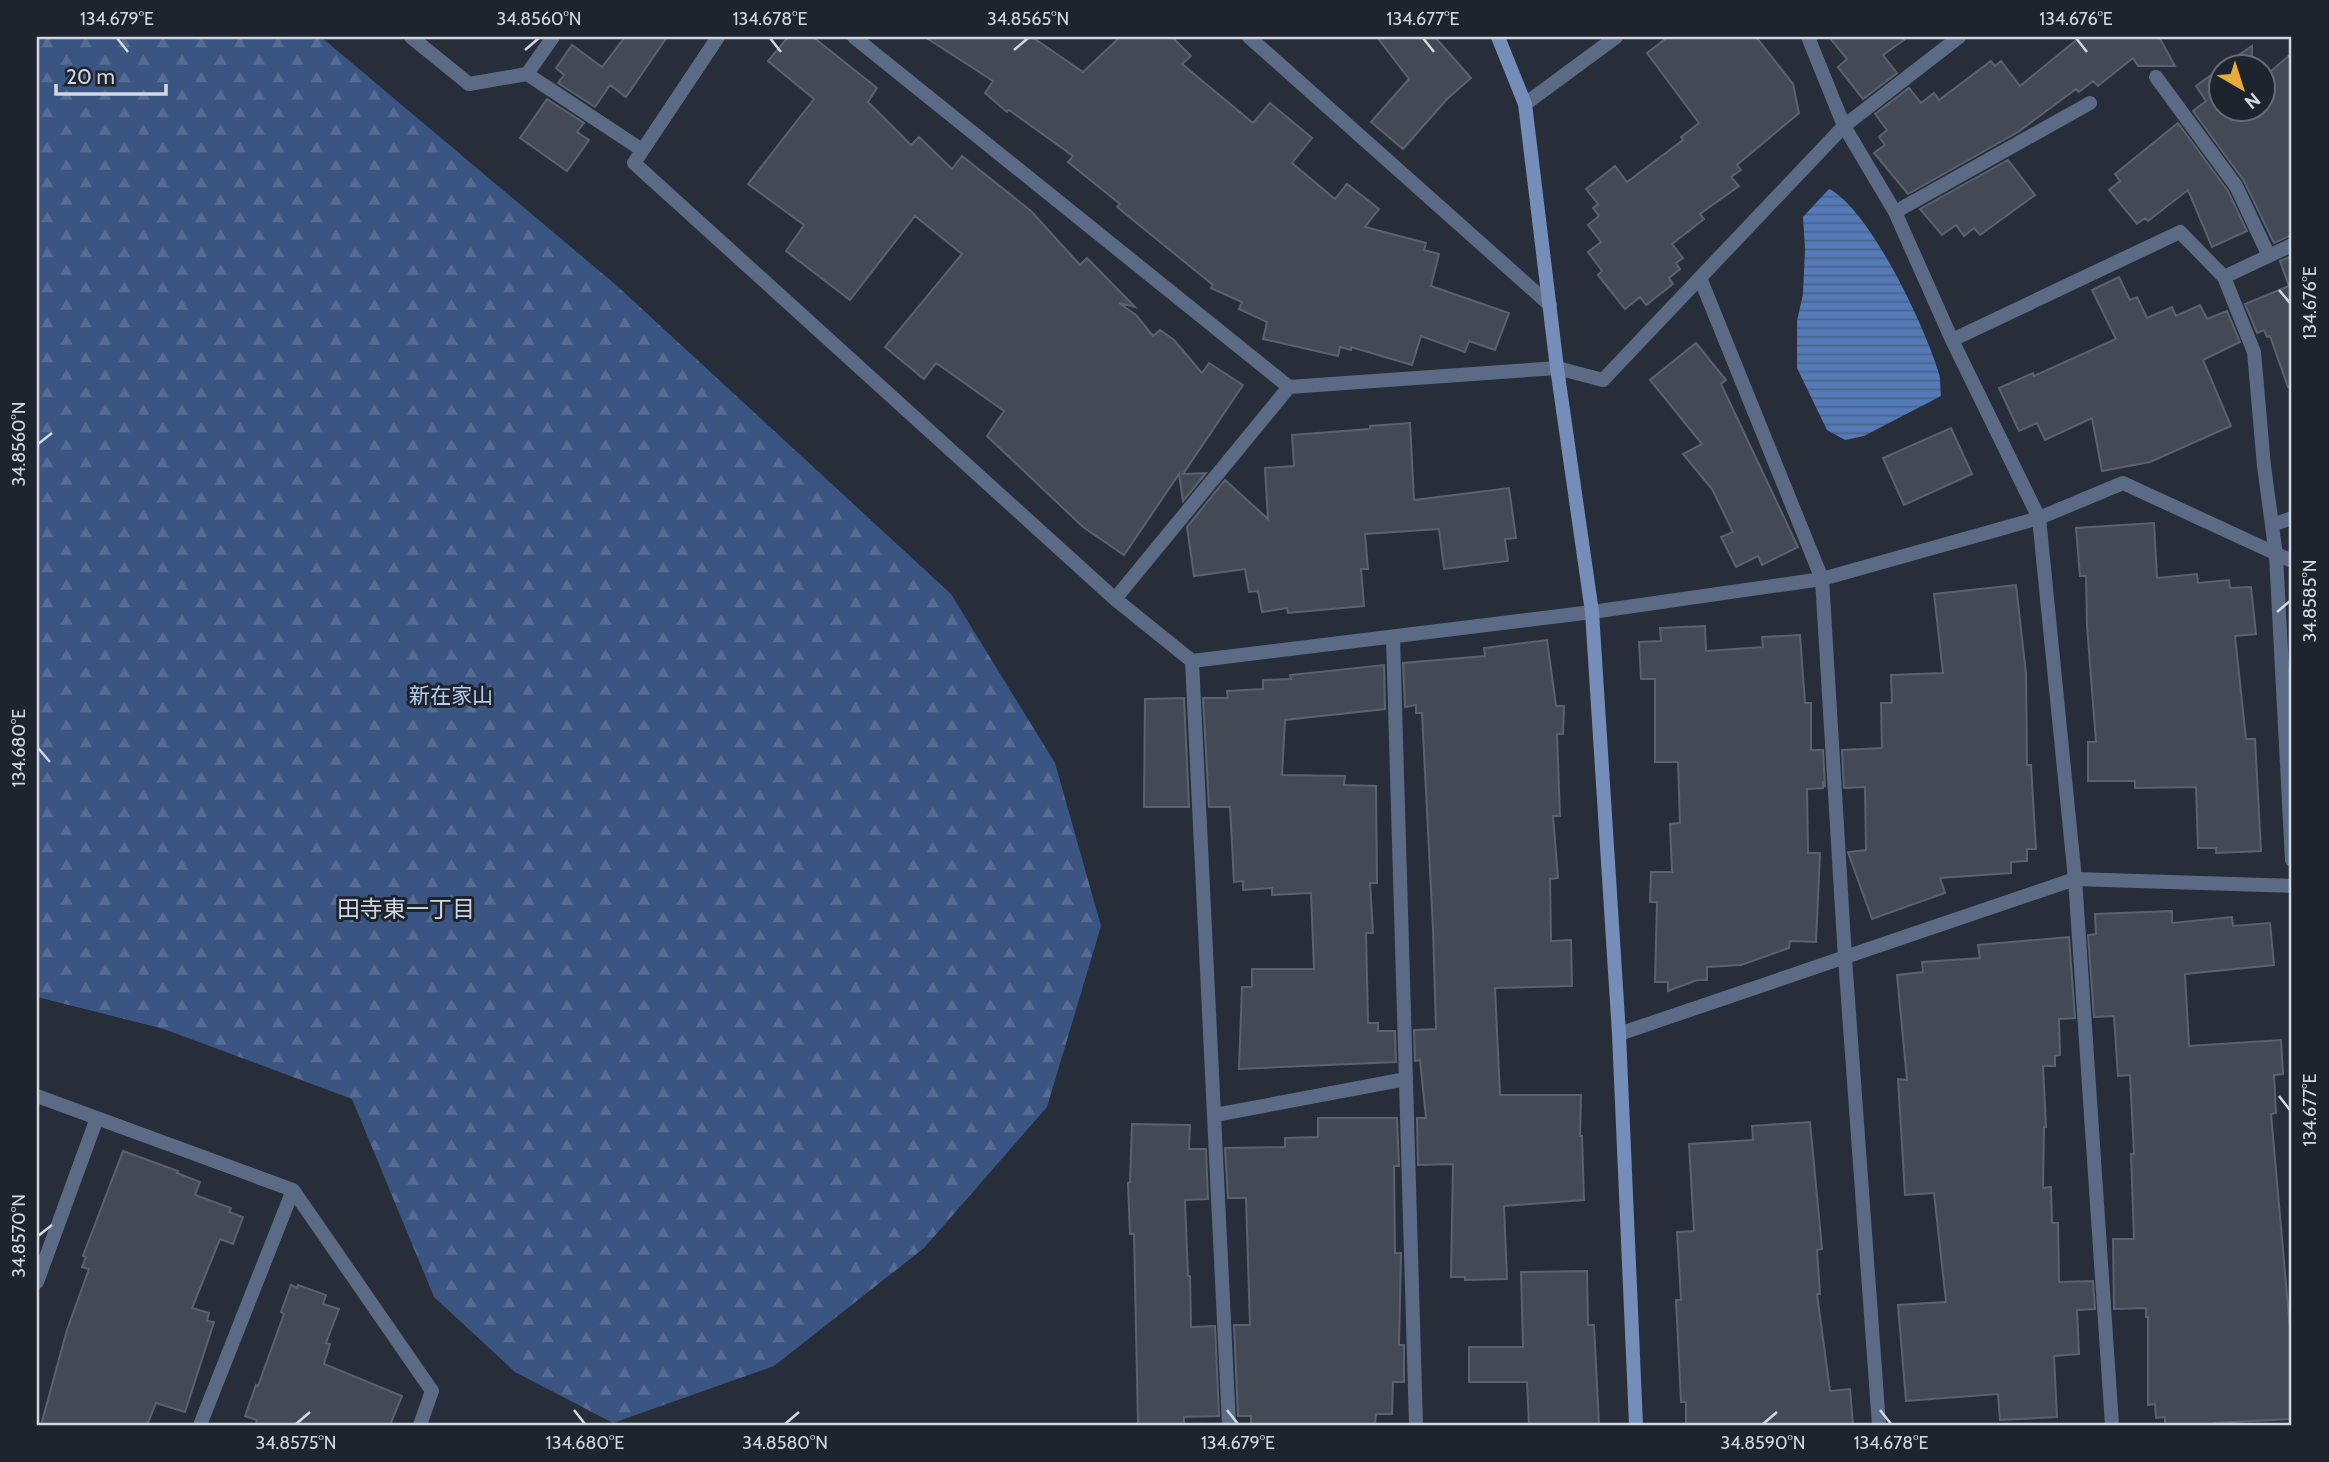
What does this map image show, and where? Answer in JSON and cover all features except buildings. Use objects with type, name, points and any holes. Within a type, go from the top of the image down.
[{"type":"street","points":[[411,37],[469,84],[527,74],[642,149]]},
{"type":"street","points":[[527,74],[552,37]]},
{"type":"street","points":[[718,37],[634,163],[1115,599],[1192,661],[1592,612],[1822,579],[2039,518],[2123,483],[2292,561]]},
{"type":"street","points":[[854,37],[1289,387],[1557,368],[1603,380],[1844,126],[1959,37]]},
{"type":"street","points":[[1498,37],[1525,104],[1557,368],[1592,612],[1619,1034],[1636,1425]]},
{"type":"street","points":[[1525,104],[1616,37]]},
{"type":"street","points":[[1808,37],[1844,126],[1895,212],[1952,340],[2039,518],[2075,879],[2112,1425]]},
{"type":"street","points":[[1252,38],[1550,305]]},
{"type":"street","points":[[2156,77],[2235,186],[2269,256]]},
{"type":"street","points":[[1895,212],[2090,103]]},
{"type":"street","points":[[1952,340],[2180,232],[2224,278],[2255,352],[2276,555],[2292,860]]},
{"type":"street","points":[[2224,278],[2292,245]]},
{"type":"street","points":[[1700,278],[1822,579],[1845,958],[1879,1425]]},
{"type":"street","points":[[1115,599],[1289,387]]},
{"type":"street","points":[[2272,525],[2292,518]]},
{"type":"street","points":[[1393,637],[1416,1425]]},
{"type":"street","points":[[1192,661],[1229,1425]]},
{"type":"street","points":[[1619,1034],[2075,879],[2292,886]]},
{"type":"street","points":[[1215,1115],[1406,1079]]},
{"type":"street","points":[[37,1096],[293,1190],[432,1391],[420,1425]]},
{"type":"street","points":[[37,1282],[97,1118]]},
{"type":"street","points":[[200,1425],[293,1190]]},
{"type":"green space","name":"新在家山","points":[[37,37],[321,37],[616,285],[951,594],[1055,763],[1101,926],[1047,1107],[924,1248],[774,1366],[613,1423],[515,1372],[434,1297],[352,1099],[164,1029],[37,997]]},
{"type":"shaded area","points":[[1829,189],[1845,201],[1862,220],[1895,272],[1932,354],[1939,374],[1941,396],[1864,436],[1845,440],[1827,430],[1797,368],[1797,321],[1803,294],[1805,249],[1803,217]]},
{"type":"district","name":"田寺東一丁目","points":[[406,909]]}]
